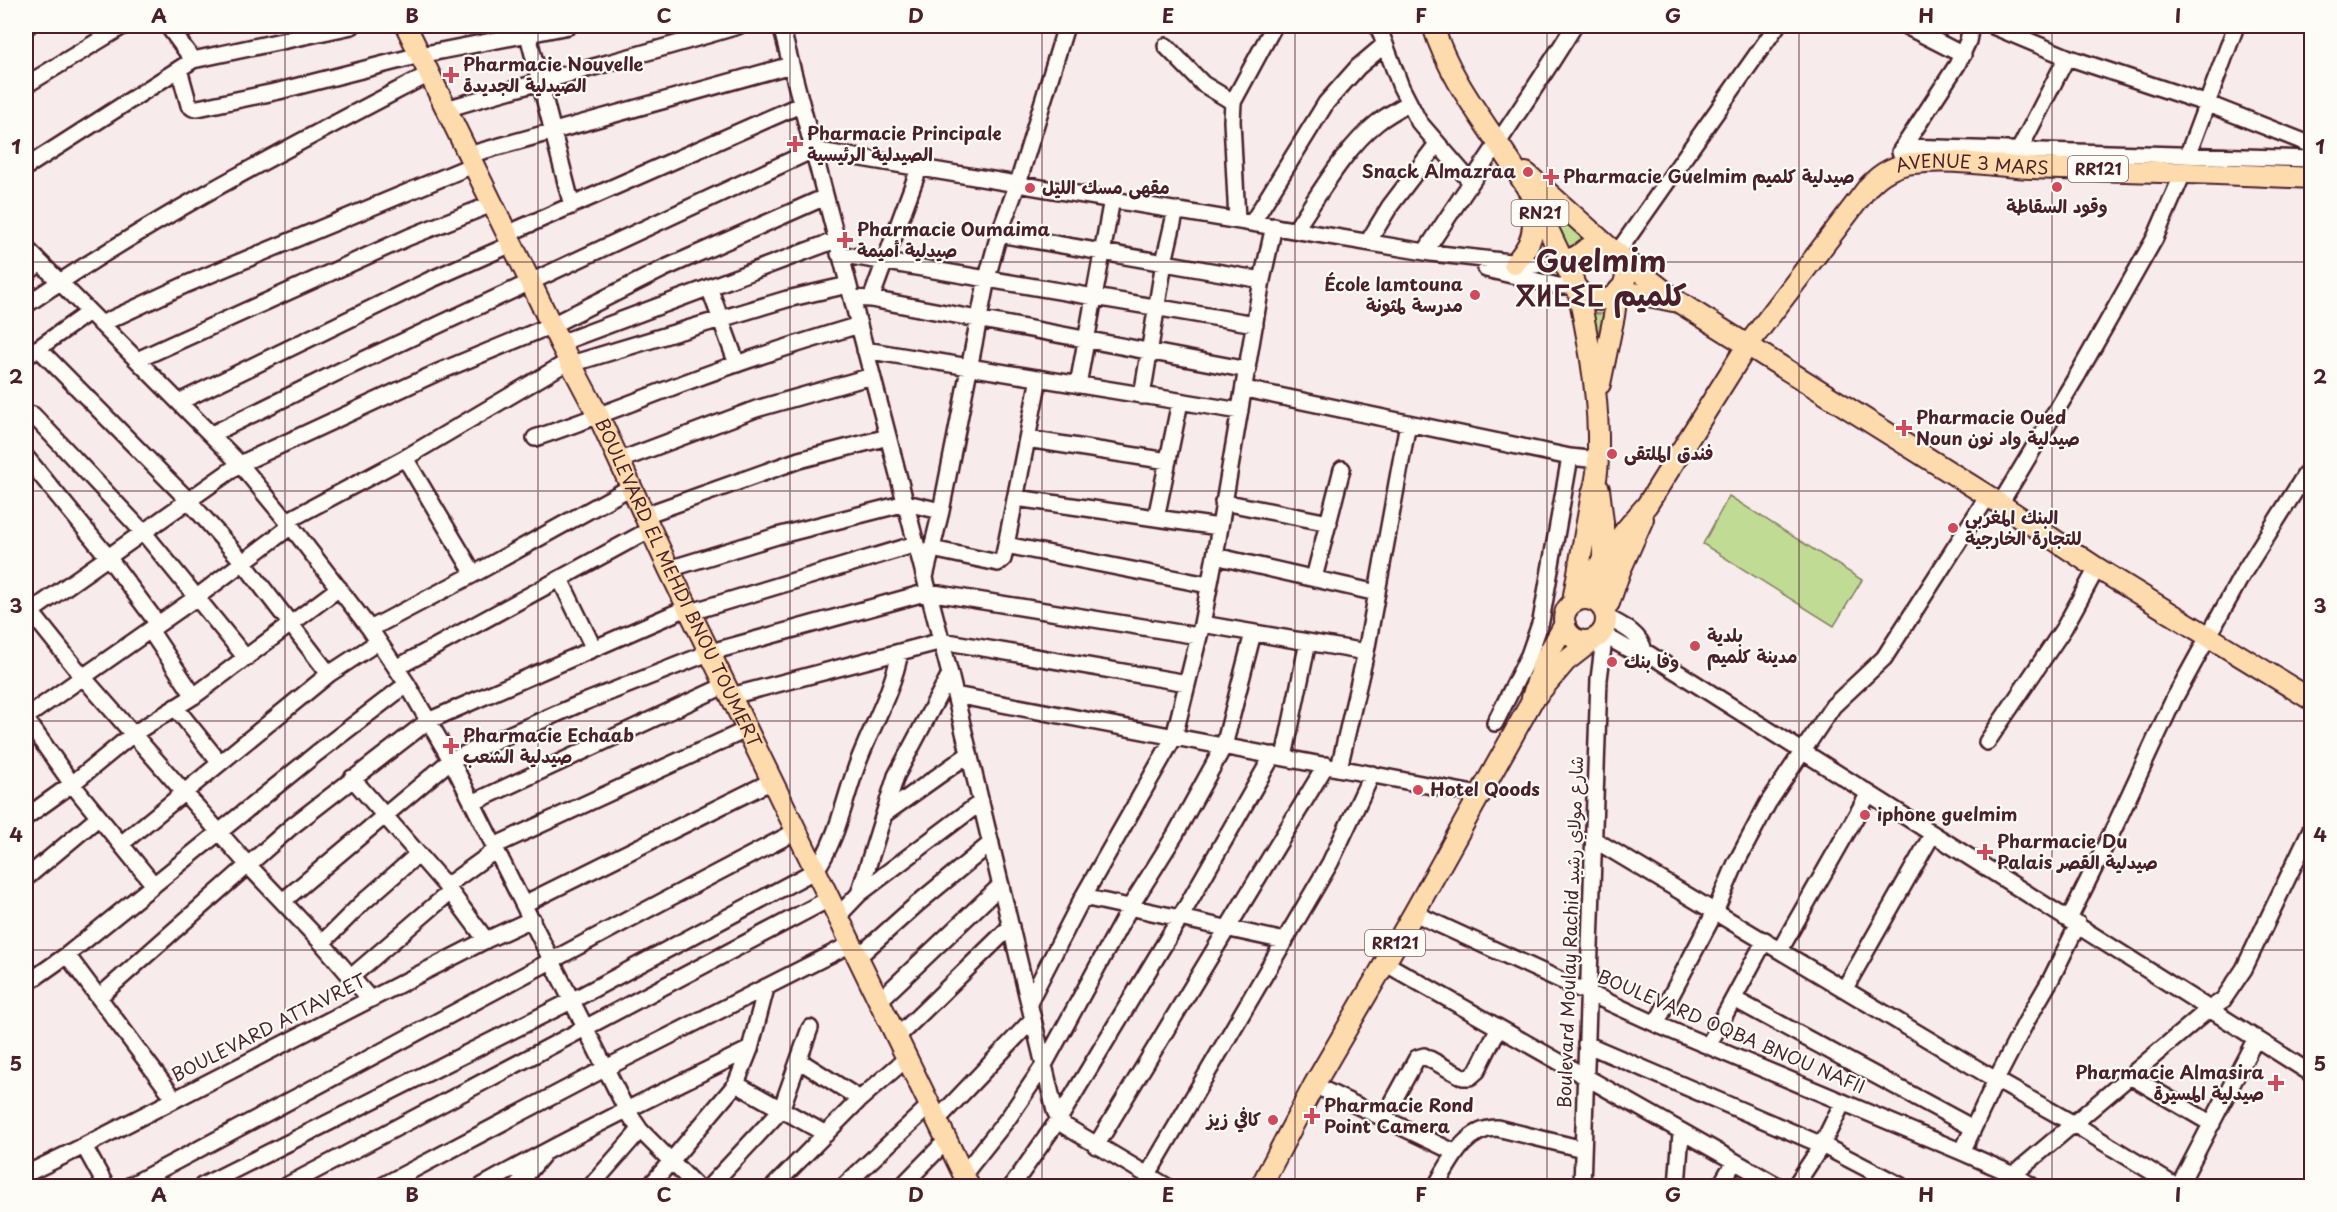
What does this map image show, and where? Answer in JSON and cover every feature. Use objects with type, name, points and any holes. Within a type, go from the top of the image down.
[{"type":"main road","name":"BOULEVARD EL MEHDI BNOU TOUMERT","points":[[405,26],[560,344],[599,417],[669,569],[897,1037],[945,1142],[966,1181]]},
{"type":"main road","name":"RN21","points":[[1433,26],[1439,46],[1468,100],[1500,145],[1532,197],[1576,285],[1586,296],[1600,300],[1618,291],[1677,301]]},
{"type":"main road","name":"RN21","points":[[1500,145],[1544,191],[1616,253],[1677,301],[1994,500],[2097,568],[2312,700]]},
{"type":"main road","name":"AVENUE 3 MARS","points":[[1886,171],[1897,165],[1912,163],[2015,158],[2186,163],[2312,178]]},
{"type":"main road","name":"RR121","points":[[1532,701],[1566,661],[1598,633],[1647,505],[1747,346],[1856,202],[1875,179],[1886,171]]},
{"type":"main road","points":[[1514,264],[1532,240],[1534,223],[1532,197]]},
{"type":"main road","points":[[1597,395],[1618,291],[1626,273],[1616,253],[1597,246],[1583,251],[1575,261],[1572,274],[1597,395],[1597,481],[1602,506],[1603,558],[1598,633]]},
{"type":"main road","points":[[1597,481],[1592,494],[1574,603],[1590,600],[1598,633]]},
{"type":"main road","name":"RR121","points":[[1261,1186],[1314,1085],[1414,913],[1532,701],[1544,663],[1565,624],[1565,613],[1628,524],[1647,505]]},
{"type":"main road","points":[[1565,624],[1570,635],[1598,633]]},
{"type":"street","points":[[26,85],[123,26]]},
{"type":"street","points":[[192,26],[171,29],[193,60]]},
{"type":"street","points":[[26,166],[193,60],[352,26]]},
{"type":"street","points":[[179,69],[189,105],[198,108],[279,91],[420,55],[569,26]]},
{"type":"street","points":[[446,110],[540,81],[738,26]]},
{"type":"street","points":[[781,26],[942,641],[1059,1119],[1065,1126],[1096,1146],[1166,1186]]},
{"type":"street","points":[[927,586],[932,549],[987,278],[1066,26]]},
{"type":"street","points":[[1244,221],[1232,121],[1233,102],[1274,26]]},
{"type":"street","points":[[1378,26],[1384,45],[1419,122],[1470,181]]},
{"type":"street","points":[[1428,253],[1470,181],[1500,145],[1574,26]]},
{"type":"street","points":[[1616,253],[1777,26]]},
{"type":"street","points":[[1906,26],[1963,55]]},
{"type":"street","points":[[1886,171],[1905,147],[1963,55],[1971,26]]},
{"type":"street","points":[[1993,26],[2067,57],[2208,104],[2312,145]]},
{"type":"street","points":[[1656,1024],[1715,912],[1736,863],[1757,823],[1803,752],[1833,706],[1884,658],[2077,376],[2155,238],[2186,163],[2236,26]]},
{"type":"street","points":[[528,34],[572,206]]},
{"type":"street","points":[[1244,221],[1326,103],[1358,67],[1384,45]]},
{"type":"street","points":[[1166,46],[1203,84],[1233,102]]},
{"type":"street","points":[[1905,147],[2015,158],[2067,57]]},
{"type":"street","points":[[101,324],[471,160],[554,132],[790,65]]},
{"type":"street","points":[[26,305],[59,282],[264,161],[429,74]]},
{"type":"street","points":[[1295,230],[1332,174],[1365,134],[1378,122],[1409,103]]},
{"type":"street","points":[[179,402],[430,280],[572,206],[800,105]]},
{"type":"street","points":[[1368,242],[1390,206],[1437,144]]},
{"type":"street","points":[[212,434],[530,281],[813,150],[920,166],[1428,253],[1536,265],[1562,260],[1583,251]]},
{"type":"street","points":[[2186,163],[2312,159]]},
{"type":"street","points":[[871,299],[920,166]]},
{"type":"street","points":[[370,999],[322,943],[247,864],[28,614],[240,464],[436,374],[552,325],[663,269],[825,197]]},
{"type":"street","points":[[1078,385],[1112,199]]},
{"type":"street","points":[[137,360],[409,237],[492,204]]},
{"type":"street","points":[[1142,396],[1164,262],[1176,210]]},
{"type":"street","points":[[1029,1002],[1083,897],[1174,737],[1215,556],[1262,280],[1274,226]]},
{"type":"street","points":[[999,234],[1262,280]]},
{"type":"street","points":[[560,344],[709,287],[838,247],[885,261],[1255,324]]},
{"type":"street","points":[[26,248],[240,464],[289,523],[374,635],[407,684],[451,760],[626,1109],[640,1130],[696,1186]]},
{"type":"street","points":[[1428,253],[1549,284],[1576,285]]},
{"type":"street","points":[[26,274],[40,263]]},
{"type":"street","points":[[709,287],[719,320],[737,364]]},
{"type":"street","points":[[154,885],[72,784],[26,718],[197,597],[289,523],[570,363],[788,299],[850,292],[871,299],[1248,370]]},
{"type":"street","points":[[89,312],[32,353],[189,501],[243,562],[329,674]]},
{"type":"street","points":[[535,438],[599,417],[737,364],[859,325]]},
{"type":"street","points":[[865,350],[969,365],[1240,411]]},
{"type":"street","points":[[618,461],[756,409],[872,376]]},
{"type":"street","points":[[932,549],[998,563],[1003,558],[1039,378]]},
{"type":"street","points":[[1245,389],[1570,457],[1598,460]]},
{"type":"street","points":[[1156,518],[1180,402]]},
{"type":"street","points":[[26,413],[33,415],[144,533],[246,658]]},
{"type":"street","points":[[1096,1146],[1226,928],[1332,766],[1366,652],[1408,423]]},
{"type":"street","points":[[396,668],[560,579],[648,522],[799,460],[888,437]]},
{"type":"street","points":[[1027,439],[1168,461]]},
{"type":"street","points":[[26,457],[108,557],[154,627],[194,696]]},
{"type":"street","points":[[1495,723],[1529,655],[1541,621],[1570,457]]},
{"type":"street","points":[[405,458],[474,574]]},
{"type":"street","points":[[1962,1152],[1996,1080],[2051,979],[2115,826],[2164,721],[2242,575],[2312,464]]},
{"type":"street","points":[[1314,578],[1342,469]]},
{"type":"street","points":[[121,844],[374,635],[474,574],[631,487]]},
{"type":"street","points":[[1016,498],[1219,527]]},
{"type":"street","points":[[1223,502],[1329,523]]},
{"type":"street","points":[[669,569],[777,536],[906,503],[941,511]]},
{"type":"street","points":[[99,997],[247,864],[352,778],[428,721],[594,647],[690,609],[916,544]]},
{"type":"street","points":[[1006,545],[1208,585]]},
{"type":"street","points":[[1215,556],[1377,593]]},
{"type":"street","points":[[1987,742],[2064,628],[2097,568]]},
{"type":"street","points":[[560,579],[594,647]]},
{"type":"street","points":[[283,901],[451,760],[577,705],[711,652],[927,586],[1200,630],[1253,633],[1366,652]]},
{"type":"street","points":[[26,817],[72,784],[133,734],[194,696],[339,588]]},
{"type":"street","points":[[966,1181],[1044,1065],[1130,907],[1176,836],[1224,746],[1253,633]]},
{"type":"street","points":[[1598,633],[1635,635],[1644,651]]},
{"type":"street","points":[[1598,633],[1626,648],[1644,651],[1868,795],[2074,922],[2312,1074]]},
{"type":"street","name":"Boulevard Moulay Rachid شارع مولاي رشيد","points":[[1582,1186],[1599,679],[1595,665],[1598,633]]},
{"type":"street","points":[[472,802],[728,691],[942,641],[1187,683]]},
{"type":"street","points":[[1012,1186],[1059,1119],[1279,756],[1308,642]]},
{"type":"street","points":[[202,1186],[573,1000],[816,870],[832,843],[860,756],[896,676],[900,652]]},
{"type":"street","points":[[858,894],[901,765],[950,674]]},
{"type":"street","points":[[26,984],[67,955],[317,753],[407,684]]},
{"type":"street","points":[[955,695],[1479,795]]},
{"type":"street","points":[[175,707],[220,763]]},
{"type":"street","points":[[351,976],[495,848],[748,729]]},
{"type":"street","points":[[886,813],[969,754]]},
{"type":"street","points":[[1147,1176],[1330,863],[1372,774]]},
{"type":"street","points":[[352,778],[448,889],[486,940]]},
{"type":"street","points":[[524,904],[772,781]]},
{"type":"street","points":[[1780,950],[1868,795]]},
{"type":"street","points":[[286,1186],[587,1028],[858,894],[981,802]]},
{"type":"street","points":[[26,878],[99,817]]},
{"type":"street","points":[[2000,1186],[2209,1009],[2223,1000],[2244,969],[2312,827]]},
{"type":"street","points":[[129,1186],[797,831]]},
{"type":"street","points":[[1845,988],[1932,835]]},
{"type":"street","points":[[1593,839],[2175,1186]]},
{"type":"street","points":[[382,1186],[606,1068],[766,988],[854,951],[991,843]]},
{"type":"street","points":[[322,943],[360,905],[417,855]]},
{"type":"street","points":[[879,1001],[1001,885]]},
{"type":"street","points":[[1083,897],[1285,941]]},
{"type":"street","name":"BOULEVARD OQBA BNOU NAFII","points":[[1414,913],[1656,1024],[1962,1152],[2014,1175],[2032,1186]]},
{"type":"street","name":"BOULEVARD ATTAVRET","points":[[26,1174],[486,940],[532,919]]},
{"type":"street","points":[[897,1037],[1011,926]]},
{"type":"street","points":[[1708,1046],[1765,940]]},
{"type":"street","points":[[67,955],[174,1098]]},
{"type":"street","points":[[1383,963],[1778,1186]]},
{"type":"street","points":[[650,1186],[736,1084],[750,1049],[766,988]]},
{"type":"street","points":[[1734,999],[1973,1128]]},
{"type":"street","points":[[844,1186],[933,1113],[1033,1019]]},
{"type":"street","points":[[710,1186],[781,1110],[810,1028]]},
{"type":"street","points":[[1384,1118],[1418,1058],[1424,1056],[1463,1077],[1470,1077],[1477,1071],[1498,1029]]},
{"type":"street","points":[[2180,1186],[2256,1038]]},
{"type":"street","points":[[1586,1044],[1822,1145],[1901,1186]]},
{"type":"street","points":[[482,1186],[547,1149],[750,1049]]},
{"type":"street","points":[[774,1186],[860,1099],[907,1059]]},
{"type":"street","points":[[800,1061],[860,1099]]},
{"type":"street","points":[[2130,1076],[2212,1124]]},
{"type":"street","points":[[736,1084],[826,1134]]},
{"type":"street","points":[[1314,1085],[1456,1153]]},
{"type":"street","points":[[1795,1186],[1822,1145],[1843,1102]]},
{"type":"street","points":[[1436,1186],[1456,1153],[1476,1132],[1485,1128],[1497,1128],[1583,1149]]},
{"type":"street","points":[[591,1186],[640,1130]]},
{"type":"street","points":[[1677,1186],[1681,1133]]},
{"type":"street","points":[[902,1186],[945,1142]]},
{"type":"street","points":[[84,1146],[106,1186]]},
{"type":"street","points":[[517,1186],[547,1149]]},
{"type":"street","points":[[1720,1186],[1734,1162]]},
{"type":"green space","points":[[1532,191],[1591,246],[1567,255]]},
{"type":"green space","points":[[1589,312],[1598,314],[1610,312],[1598,364]]},
{"type":"green space","points":[[1729,496],[1862,580],[1834,626],[1703,544]]},
{"type":"place","name":"Pharmacie Nouvelle الصيدلية الجديدة","points":[[451,75]]},
{"type":"place","name":"Pharmacie Principale الصيدلية الرئيسية","points":[[795,144]]},
{"type":"place","name":"Snack Almazraa","points":[[1528,172]]},
{"type":"place","name":"Pharmacie Guelmim صيدلية كلميم","points":[[1551,177]]},
{"type":"place","name":"وقود السقاطة","points":[[2057,187]]},
{"type":"place","name":"مقهى مسك الليل","points":[[1030,188]]},
{"type":"place","name":"Pharmacie Oumaima صيدلية أميمة","points":[[845,240]]},
{"type":"place","name":"École lamtouna مدرسة لمثونة","points":[[1475,295]]},
{"type":"place","name":"Pharmacie Oued Noun صيدلية واد نون","points":[[1904,428]]},
{"type":"place","name":"فندق الملتقى","points":[[1612,454]]},
{"type":"place","name":"البنك المغربي للتجارة الخارجية","points":[[1953,528]]},
{"type":"place","name":"بلدية مدينة كلميم","points":[[1695,646]]},
{"type":"place","name":"وفا بنك","points":[[1612,662]]},
{"type":"place","name":"Pharmacie Echaab صيدلية الشعب","points":[[451,746]]},
{"type":"place","name":"Hotel Qoods","points":[[1418,790]]},
{"type":"place","name":"iphone guelmim","points":[[1865,815]]},
{"type":"place","name":"Pharmacie Du Palais صيدلية القصر","points":[[1985,852]]},
{"type":"place","name":"Pharmacie Almasira صيدلية المسيرة","points":[[2276,1083]]},
{"type":"place","name":"Pharmacie Rond Point Camera","points":[[1312,1116]]},
{"type":"place","name":"كافي زيز","points":[[1273,1120]]},
{"type":"district","name":"Guelmim ⴳⵍⵎⵉⵎ كلميم","points":[[1601,279]]}]
